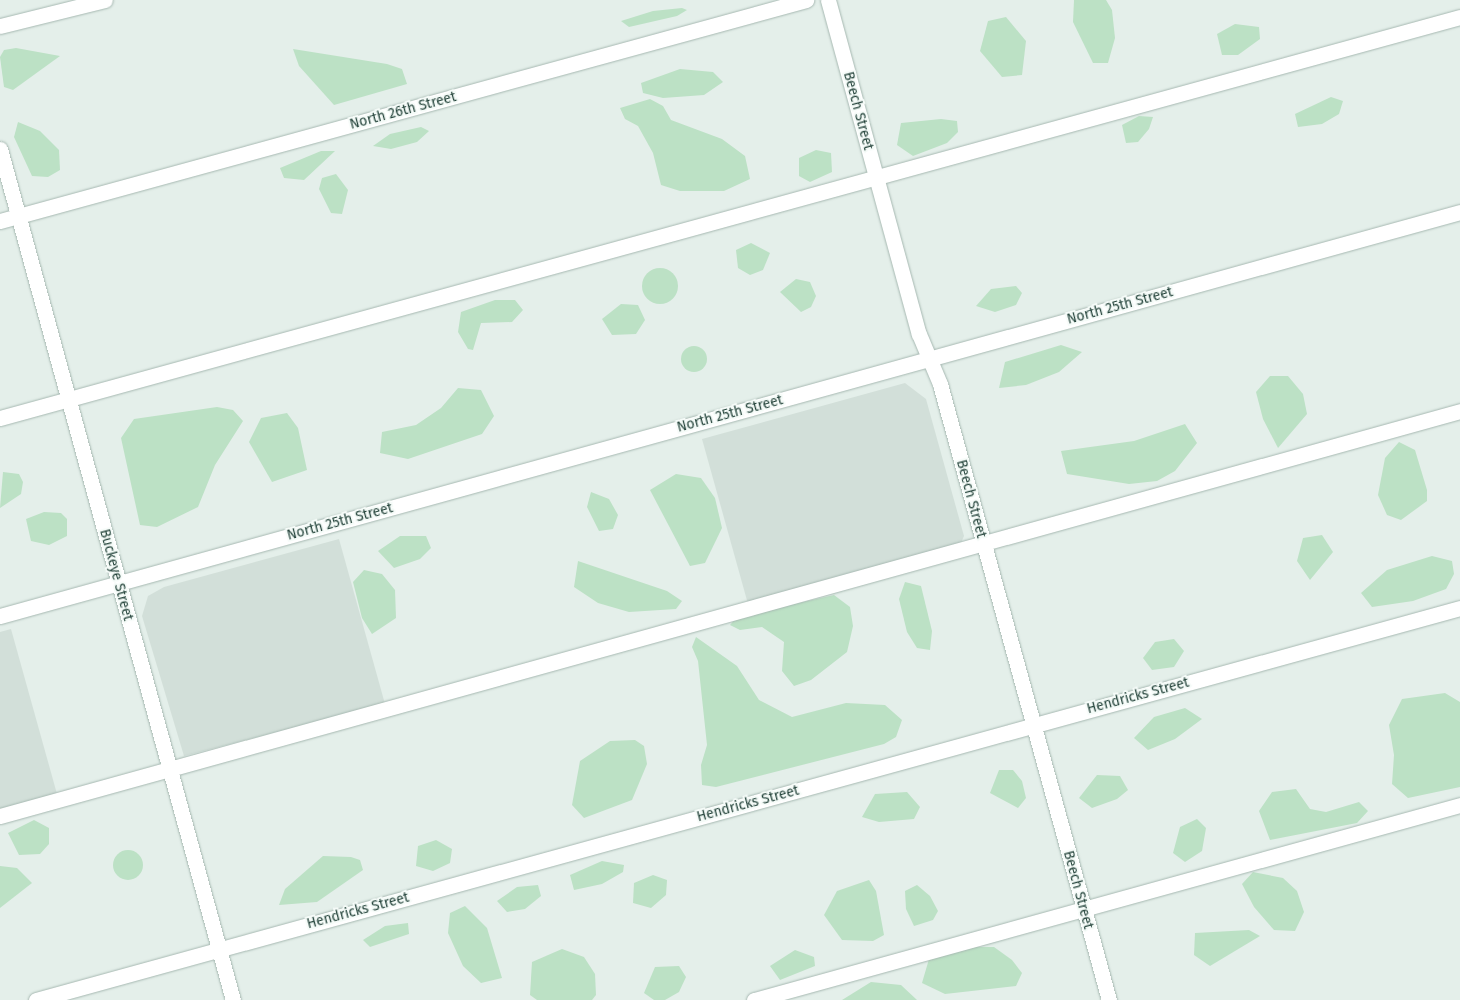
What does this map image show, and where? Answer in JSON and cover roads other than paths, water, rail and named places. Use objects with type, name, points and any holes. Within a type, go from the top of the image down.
[{"type":"street","points":[[0,26],[104,0]]},
{"type":"street","name":"North 26th Street","points":[[0,221],[806,0]]},
{"type":"street","name":"Beech Street","points":[[828,0],[877,180],[983,543],[1109,1000]]},
{"type":"street","points":[[0,418],[877,180],[1460,17]]},
{"type":"street","name":"Buckeye Street","points":[[0,149],[233,1000]]},
{"type":"street","name":"North 25th Street","points":[[0,616],[1460,212]]},
{"type":"street","points":[[0,816],[1460,411]]},
{"type":"street","name":"Hendricks Street","points":[[36,1000],[1460,608]]},
{"type":"street","points":[[754,1000],[1460,805]]}]
